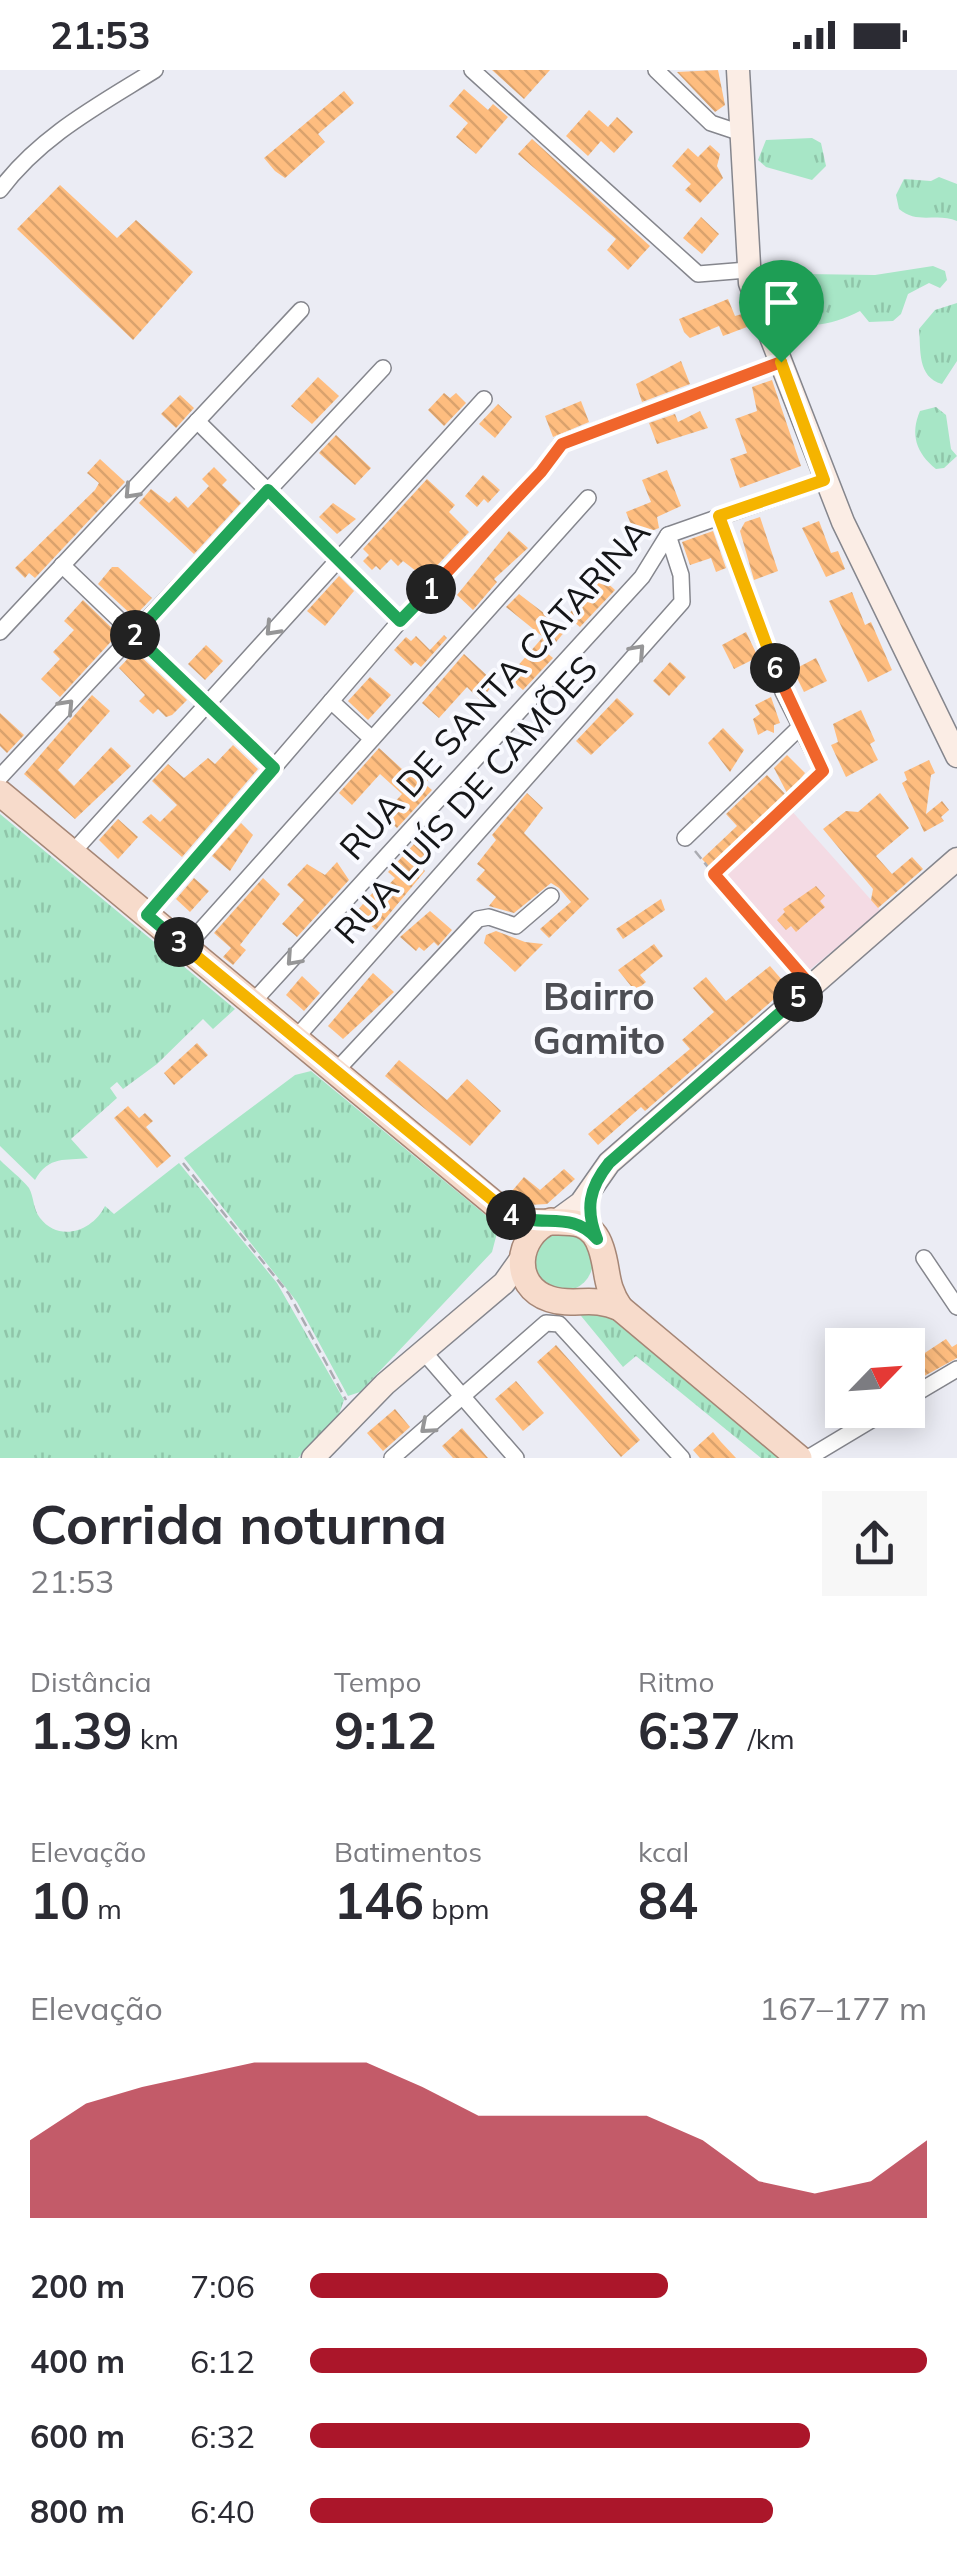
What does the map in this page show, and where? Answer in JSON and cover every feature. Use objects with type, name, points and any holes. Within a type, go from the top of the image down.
[{"type":"main road","points":[[0,793],[502,1211],[525,1220],[556,1220],[584,1226],[597,1239],[607,1286],[620,1308]]},
{"type":"main road","points":[[502,1211],[522,1254],[525,1278],[537,1292],[554,1300],[599,1300],[620,1308],[798,1458]]},
{"type":"main road","points":[[522,1254],[537,1228],[556,1220]]},
{"type":"main road","points":[[573,1300],[590,1291],[603,1266]]},
{"type":"street","points":[[0,190],[18,165],[64,127],[155,70]]},
{"type":"street","points":[[472,70],[698,274],[748,270]]},
{"type":"street","points":[[656,70],[711,123],[741,133]]},
{"type":"street","points":[[738,70],[748,270],[824,480],[957,756]]},
{"type":"street","points":[[0,632],[301,310]]},
{"type":"street","points":[[147,915],[400,621],[541,472],[562,444],[781,362]]},
{"type":"street","points":[[0,777],[383,368]]},
{"type":"street","points":[[72,854],[205,702],[484,399]]},
{"type":"street","points":[[197,420],[400,621]]},
{"type":"street","name":"RUA DE SANTA CATARINA","points":[[252,1003],[642,577],[668,535],[824,480]]},
{"type":"street","points":[[186,948],[588,498]]},
{"type":"street","points":[[719,516],[783,692],[823,771],[798,794]]},
{"type":"street","name":"RUA LUÍS DE CAMÕES","points":[[295,1039],[682,602],[681,575],[668,535]]},
{"type":"street","points":[[62,566],[274,768]]},
{"type":"street","points":[[332,700],[372,739]]},
{"type":"street","points":[[685,838],[801,726]]},
{"type":"street","points":[[556,1220],[592,1188],[609,1163],[957,859]]},
{"type":"street","points":[[335,1072],[478,919],[489,917],[516,926],[551,896]]},
{"type":"street","points":[[592,1188],[589,1213],[597,1239]]},
{"type":"street","points":[[313,1458],[423,1351],[510,1277],[522,1254]]},
{"type":"street","points":[[924,1258],[957,1307]]},
{"type":"street","points":[[490,1294],[537,1292]]},
{"type":"street","points":[[392,1458],[546,1323],[559,1324],[682,1458]]},
{"type":"street","points":[[423,1351],[516,1458]]},
{"type":"street","points":[[925,1388],[957,1369]]},
{"type":"street","points":[[808,1458],[858,1428]]},
{"type":"path","points":[[714,874],[798,794]]},
{"type":"path","points":[[685,838],[811,986]]},
{"type":"path","points":[[183,1163],[289,1294],[336,1386],[357,1412]]},
{"type":"shaded area","points":[[790,809],[881,911],[807,972],[723,874]]},
{"type":"green space","points":[[812,138],[821,143],[826,166],[812,180],[766,167],[758,160],[766,140]]},
{"type":"green space","points":[[939,177],[957,184],[957,221],[913,216],[899,209],[896,195],[904,179],[931,181]]},
{"type":"green space","points":[[933,266],[945,271],[947,280],[940,288],[929,283],[908,294],[901,314],[893,321],[869,322],[860,311],[825,324],[797,323],[787,319],[777,292],[782,285],[805,274],[875,275]]},
{"type":"green space","points":[[957,303],[957,361],[942,384],[924,369],[919,329],[935,310]]},
{"type":"green space","points":[[936,407],[946,415],[951,449],[957,456],[944,468],[936,469],[920,450],[915,435],[920,411]]},
{"type":"green space","points":[[0,814],[235,1009],[213,1029],[203,1019],[157,1064],[123,1089],[117,1082],[110,1088],[117,1098],[71,1139],[88,1158],[52,1163],[35,1180],[0,1146]]},
{"type":"green space","points":[[311,1071],[488,1217],[497,1233],[492,1252],[360,1392],[348,1396],[297,1302],[184,1158],[295,1075]]},
{"type":"green space","points":[[0,1160],[29,1188],[40,1218],[48,1226],[66,1232],[92,1222],[105,1206],[114,1214],[179,1163],[277,1283],[344,1400],[339,1414],[298,1458],[0,1458]]},
{"type":"green space","points":[[563,1231],[585,1239],[593,1261],[585,1283],[563,1291],[541,1283],[533,1261],[541,1239]]},
{"type":"green space","points":[[577,1311],[607,1315],[780,1458],[761,1458],[636,1356],[623,1367]]},
{"type":"building","points":[[492,70],[550,70],[524,99]]},
{"type":"building","points":[[718,70],[725,105],[715,112],[677,72]]},
{"type":"building","points":[[464,89],[488,110],[493,104],[508,117],[476,154],[456,137],[468,123],[449,106]]},
{"type":"building","points":[[344,91],[354,103],[318,134],[325,142],[285,178],[275,171],[264,158]]},
{"type":"building","points":[[589,110],[608,127],[617,117],[633,132],[614,153],[601,141],[588,156],[566,136]]},
{"type":"building","points":[[532,139],[650,246],[628,270],[607,250],[616,239],[518,154]]},
{"type":"building","points":[[710,145],[720,154],[717,166],[723,178],[700,203],[685,190],[691,184],[672,166],[688,148],[698,157]]},
{"type":"building","points":[[60,185],[117,238],[136,220],[193,272],[133,340],[17,229]]},
{"type":"building","points":[[701,217],[719,234],[702,254],[683,238]]},
{"type":"building","points":[[728,299],[735,316],[742,314],[747,327],[723,336],[719,326],[690,338],[684,332],[679,319]]},
{"type":"building","points":[[681,361],[690,384],[642,402],[636,384]]},
{"type":"building","points":[[318,377],[339,396],[312,424],[291,406]]},
{"type":"building","points":[[772,380],[801,466],[740,488],[730,459],[747,453],[735,419],[757,411],[752,387]]},
{"type":"building","points":[[444,393],[450,398],[456,393],[466,403],[444,426],[428,410]]},
{"type":"building","points":[[180,395],[194,408],[176,428],[161,414]]},
{"type":"building","points":[[581,401],[589,422],[553,437],[545,416]]},
{"type":"building","points":[[498,404],[512,417],[495,438],[479,424]]},
{"type":"building","points":[[700,411],[708,428],[657,444],[649,423],[675,414],[678,422]]},
{"type":"building","points":[[336,435],[371,468],[355,485],[319,453]]},
{"type":"building","points":[[100,459],[125,482],[35,578],[29,573],[25,578],[15,568],[95,490],[99,483],[87,473]]},
{"type":"building","points":[[214,467],[227,480],[222,485],[241,503],[194,554],[139,503],[151,489],[169,503],[176,496],[188,508],[209,486],[202,479]]},
{"type":"building","points":[[667,470],[681,506],[657,517],[659,528],[636,537],[626,512],[651,502],[642,480]]},
{"type":"building","points":[[483,475],[500,490],[488,503],[484,499],[477,507],[465,496]]},
{"type":"building","points":[[427,479],[455,505],[449,512],[469,532],[425,578],[403,561],[398,566],[391,559],[380,570],[376,566],[372,570],[363,561],[369,555],[363,549]]},
{"type":"building","points":[[333,503],[356,519],[337,534],[319,517]]},
{"type":"building","points":[[760,517],[778,571],[754,580],[740,531],[745,522]]},
{"type":"building","points":[[819,521],[831,553],[838,551],[845,569],[826,577],[802,528]]},
{"type":"building","points":[[509,531],[528,548],[494,579],[497,582],[473,610],[457,595]]},
{"type":"building","points":[[713,531],[726,568],[716,572],[711,558],[690,565],[682,542]]},
{"type":"building","points":[[112,567],[118,567],[152,598],[134,617],[98,584]]},
{"type":"building","points":[[339,576],[354,591],[325,626],[307,611]]},
{"type":"building","points":[[601,577],[615,590],[580,627],[567,616]]},
{"type":"building","points":[[852,592],[865,625],[871,622],[892,670],[868,682],[829,601]]},
{"type":"building","points":[[519,594],[566,630],[547,653],[553,658],[523,690],[508,677],[543,637],[506,607]]},
{"type":"building","points":[[83,600],[118,634],[60,697],[41,679],[60,659],[53,652],[74,630],[64,621]]},
{"type":"building","points":[[746,632],[758,657],[734,669],[722,645]]},
{"type":"building","points":[[444,635],[447,638],[421,667],[415,662],[411,666],[394,650],[406,637],[411,641],[416,636],[430,650]]},
{"type":"building","points":[[206,645],[223,661],[205,680],[188,664]]},
{"type":"building","points":[[135,651],[187,700],[172,715],[166,717],[158,709],[153,714],[139,701],[145,695],[119,668]]},
{"type":"building","points":[[464,654],[495,683],[480,700],[467,687],[439,718],[422,703]]},
{"type":"building","points":[[816,658],[827,681],[804,692],[793,670]]},
{"type":"building","points":[[670,662],[686,677],[669,696],[653,681]]},
{"type":"building","points":[[370,677],[391,695],[368,720],[348,701]]},
{"type":"building","points":[[92,695],[110,711],[58,770],[74,786],[111,747],[131,766],[75,819],[24,774]]},
{"type":"building","points":[[771,697],[780,723],[774,725],[774,733],[767,730],[758,735],[753,719],[760,714],[755,705]]},
{"type":"building","points":[[617,698],[634,714],[591,755],[576,741]]},
{"type":"building","points":[[861,710],[875,741],[870,744],[878,760],[846,777],[831,745],[838,742],[833,724]]},
{"type":"building","points":[[0,713],[24,735],[7,753],[0,746]]},
{"type":"building","points":[[723,728],[744,750],[730,772],[708,743]]},
{"type":"building","points":[[233,745],[258,769],[182,857],[142,822],[151,814],[160,822],[177,805],[152,781],[168,764],[184,778],[208,758],[215,764]]},
{"type":"building","points":[[379,748],[402,769],[416,776],[421,770],[430,778],[425,784],[432,790],[397,828],[383,815],[402,794],[380,774],[352,805],[339,793]]},
{"type":"building","points":[[787,755],[805,773],[788,795],[774,768]]},
{"type":"building","points":[[929,760],[935,773],[931,775],[926,814],[942,801],[949,810],[941,817],[944,821],[924,832],[902,783],[907,780],[904,772]]},
{"type":"building","points":[[767,775],[787,796],[710,868],[702,859],[737,826],[726,814]]},
{"type":"building","points":[[527,793],[543,808],[524,833],[589,899],[549,938],[540,929],[571,902],[559,888],[551,883],[514,913],[489,906],[496,897],[476,880],[485,870],[477,864],[496,840],[492,835]]},
{"type":"building","points":[[880,793],[909,828],[876,856],[892,874],[912,857],[923,869],[878,908],[871,900],[873,889],[823,829],[846,811],[858,812]]},
{"type":"building","points":[[118,819],[138,837],[118,859],[99,840]]},
{"type":"building","points":[[241,823],[253,835],[230,871],[212,856]]},
{"type":"building","points":[[414,844],[429,857],[420,866],[425,871],[376,930],[356,912],[375,890],[380,894],[395,878],[388,872]]},
{"type":"building","points":[[337,862],[349,880],[297,937],[282,924],[304,900],[287,885],[307,864],[325,875]]},
{"type":"building","points":[[194,878],[209,891],[190,912],[176,899]]},
{"type":"building","points":[[263,878],[280,894],[240,945],[246,950],[233,965],[223,957],[231,948],[214,933]]},
{"type":"building","points":[[816,886],[825,896],[820,901],[825,907],[796,932],[791,926],[786,930],[777,920],[785,912],[783,909]]},
{"type":"building","points":[[661,899],[665,910],[623,939],[616,929]]},
{"type":"building","points":[[430,911],[452,930],[438,946],[434,942],[424,951],[419,947],[416,951],[400,937]]},
{"type":"building","points":[[496,931],[543,944],[515,972],[484,943],[486,935]]},
{"type":"building","points":[[654,944],[663,956],[640,975],[646,982],[635,991],[618,970]]},
{"type":"building","points":[[770,966],[788,987],[645,1111],[641,1107],[598,1145],[588,1134],[690,1049],[682,1040],[714,1012],[693,988],[706,977],[726,1001]]},
{"type":"building","points":[[373,973],[394,992],[343,1039],[328,1026]]},
{"type":"building","points":[[302,976],[320,993],[304,1011],[286,995]]},
{"type":"building","points":[[197,1043],[208,1055],[174,1085],[164,1073]]},
{"type":"building","points":[[399,1060],[447,1100],[467,1079],[501,1111],[470,1146],[385,1076]]},
{"type":"building","points":[[128,1106],[139,1118],[145,1113],[153,1121],[146,1127],[171,1156],[157,1168],[114,1118]]},
{"type":"building","points":[[564,1169],[575,1179],[547,1204],[529,1205],[512,1191],[524,1177],[540,1190]]},
{"type":"building","points":[[946,1339],[952,1347],[957,1344],[957,1358],[925,1376],[925,1353]]},
{"type":"building","points":[[556,1345],[640,1440],[621,1457],[537,1362]]},
{"type":"building","points":[[516,1381],[544,1413],[523,1431],[495,1399]]},
{"type":"building","points":[[395,1409],[410,1427],[383,1451],[367,1433]]},
{"type":"building","points":[[462,1428],[488,1458],[453,1458],[442,1446]]},
{"type":"building","points":[[713,1432],[736,1458],[700,1458],[693,1450]]},
{"type":"district","name":"Bairro Gamito","points":[[599,1019]]},
{"type":"route","points":[[781,362],[824,480],[719,516],[783,692],[823,771],[714,874],[811,986],[609,1163],[592,1188],[589,1204],[597,1239],[575,1221],[536,1222],[502,1211],[147,915],[274,768],[134,634],[268,490],[400,621],[541,472],[562,444],[781,362]]}]
